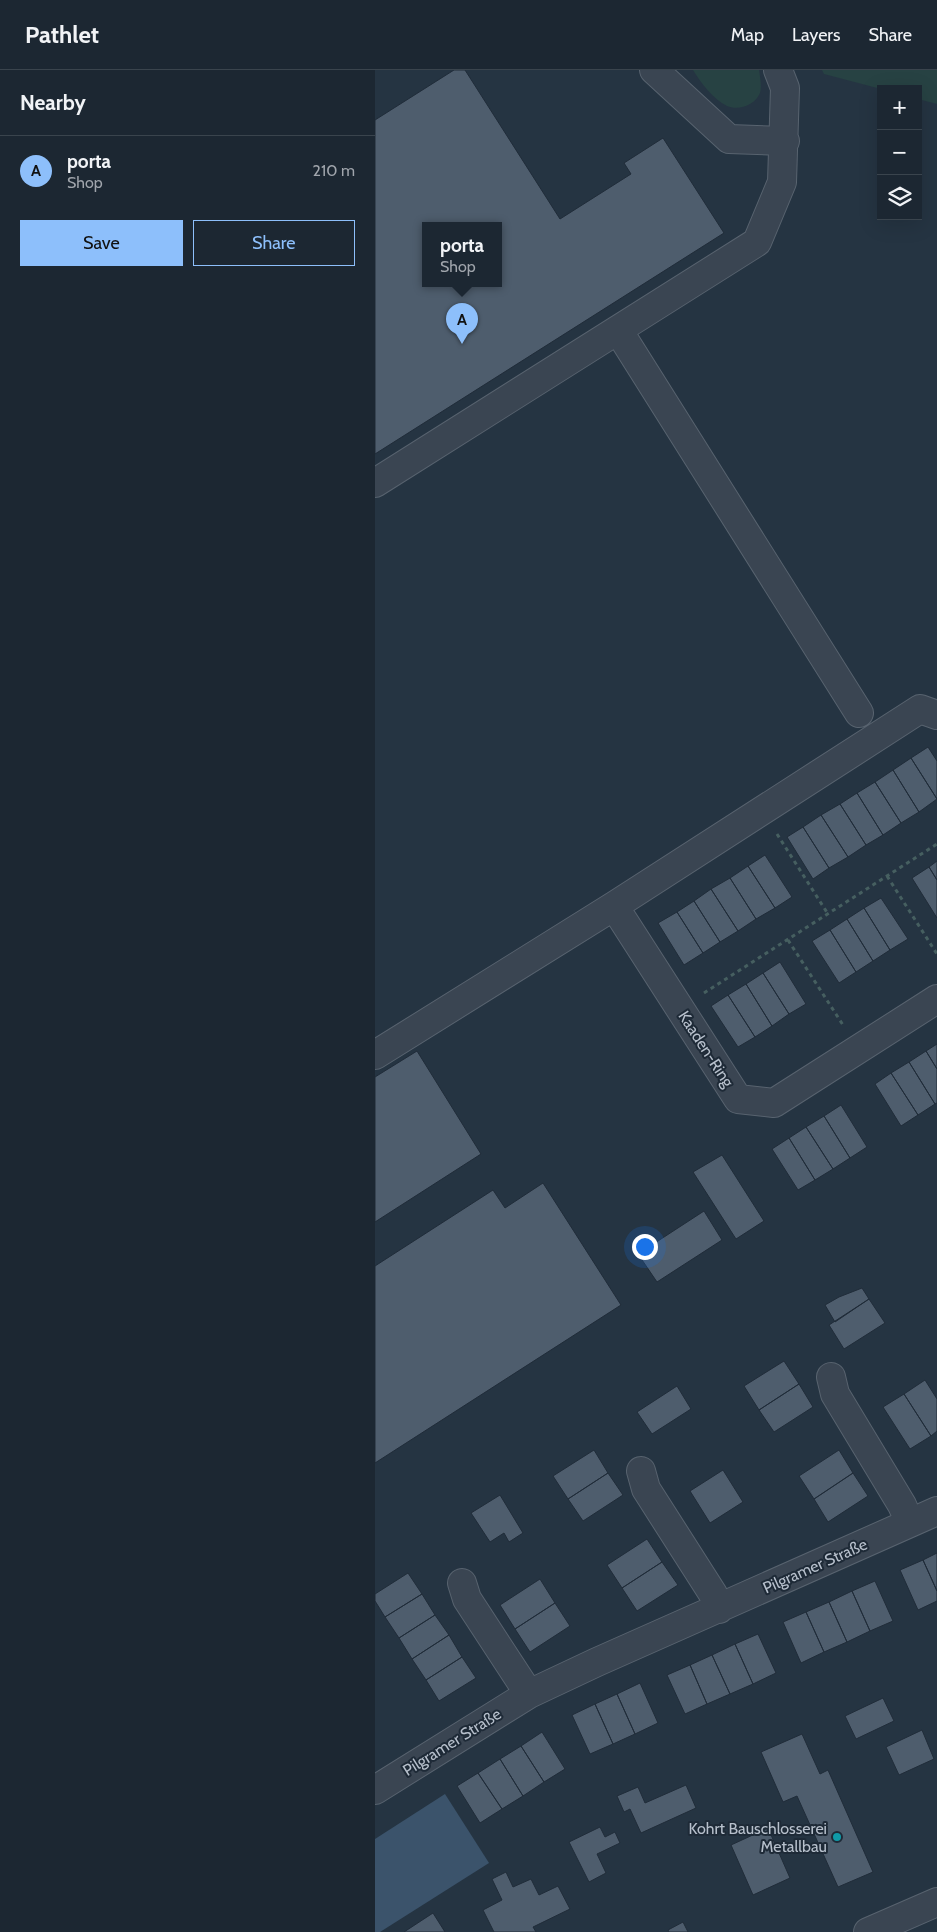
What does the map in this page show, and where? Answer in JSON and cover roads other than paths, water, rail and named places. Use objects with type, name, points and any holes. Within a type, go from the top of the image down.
[{"type":"street","points":[[654,70],[729,139],[785,142]]},
{"type":"street","points":[[375,483],[757,242],[782,182],[785,142],[785,88],[777,70]]},
{"type":"street","points":[[618,330],[859,713]]},
{"type":"street","points":[[375,1055],[614,906],[920,709],[937,715]]},
{"type":"street","name":"Kaaden-Ring","points":[[614,906],[738,1099],[774,1103],[937,999]]},
{"type":"street","points":[[831,1377],[835,1394],[902,1505],[910,1523]]},
{"type":"street","points":[[641,1471],[645,1489],[713,1594],[719,1609]]},
{"type":"street","name":"Pilgramer Straße","points":[[375,1790],[529,1694],[937,1511]]},
{"type":"street","points":[[461,1583],[467,1599],[529,1694]]},
{"type":"street","points":[[868,1932],[937,1902]]},
{"type":"water","points":[[445,1794],[489,1863],[380,1932],[375,1932],[375,1839]]},
{"type":"place","name":"porta","points":[[462,344]]},
{"type":"place","name":"Kohrt Bauschlosserei Metallbau","points":[[837,1837]]}]
